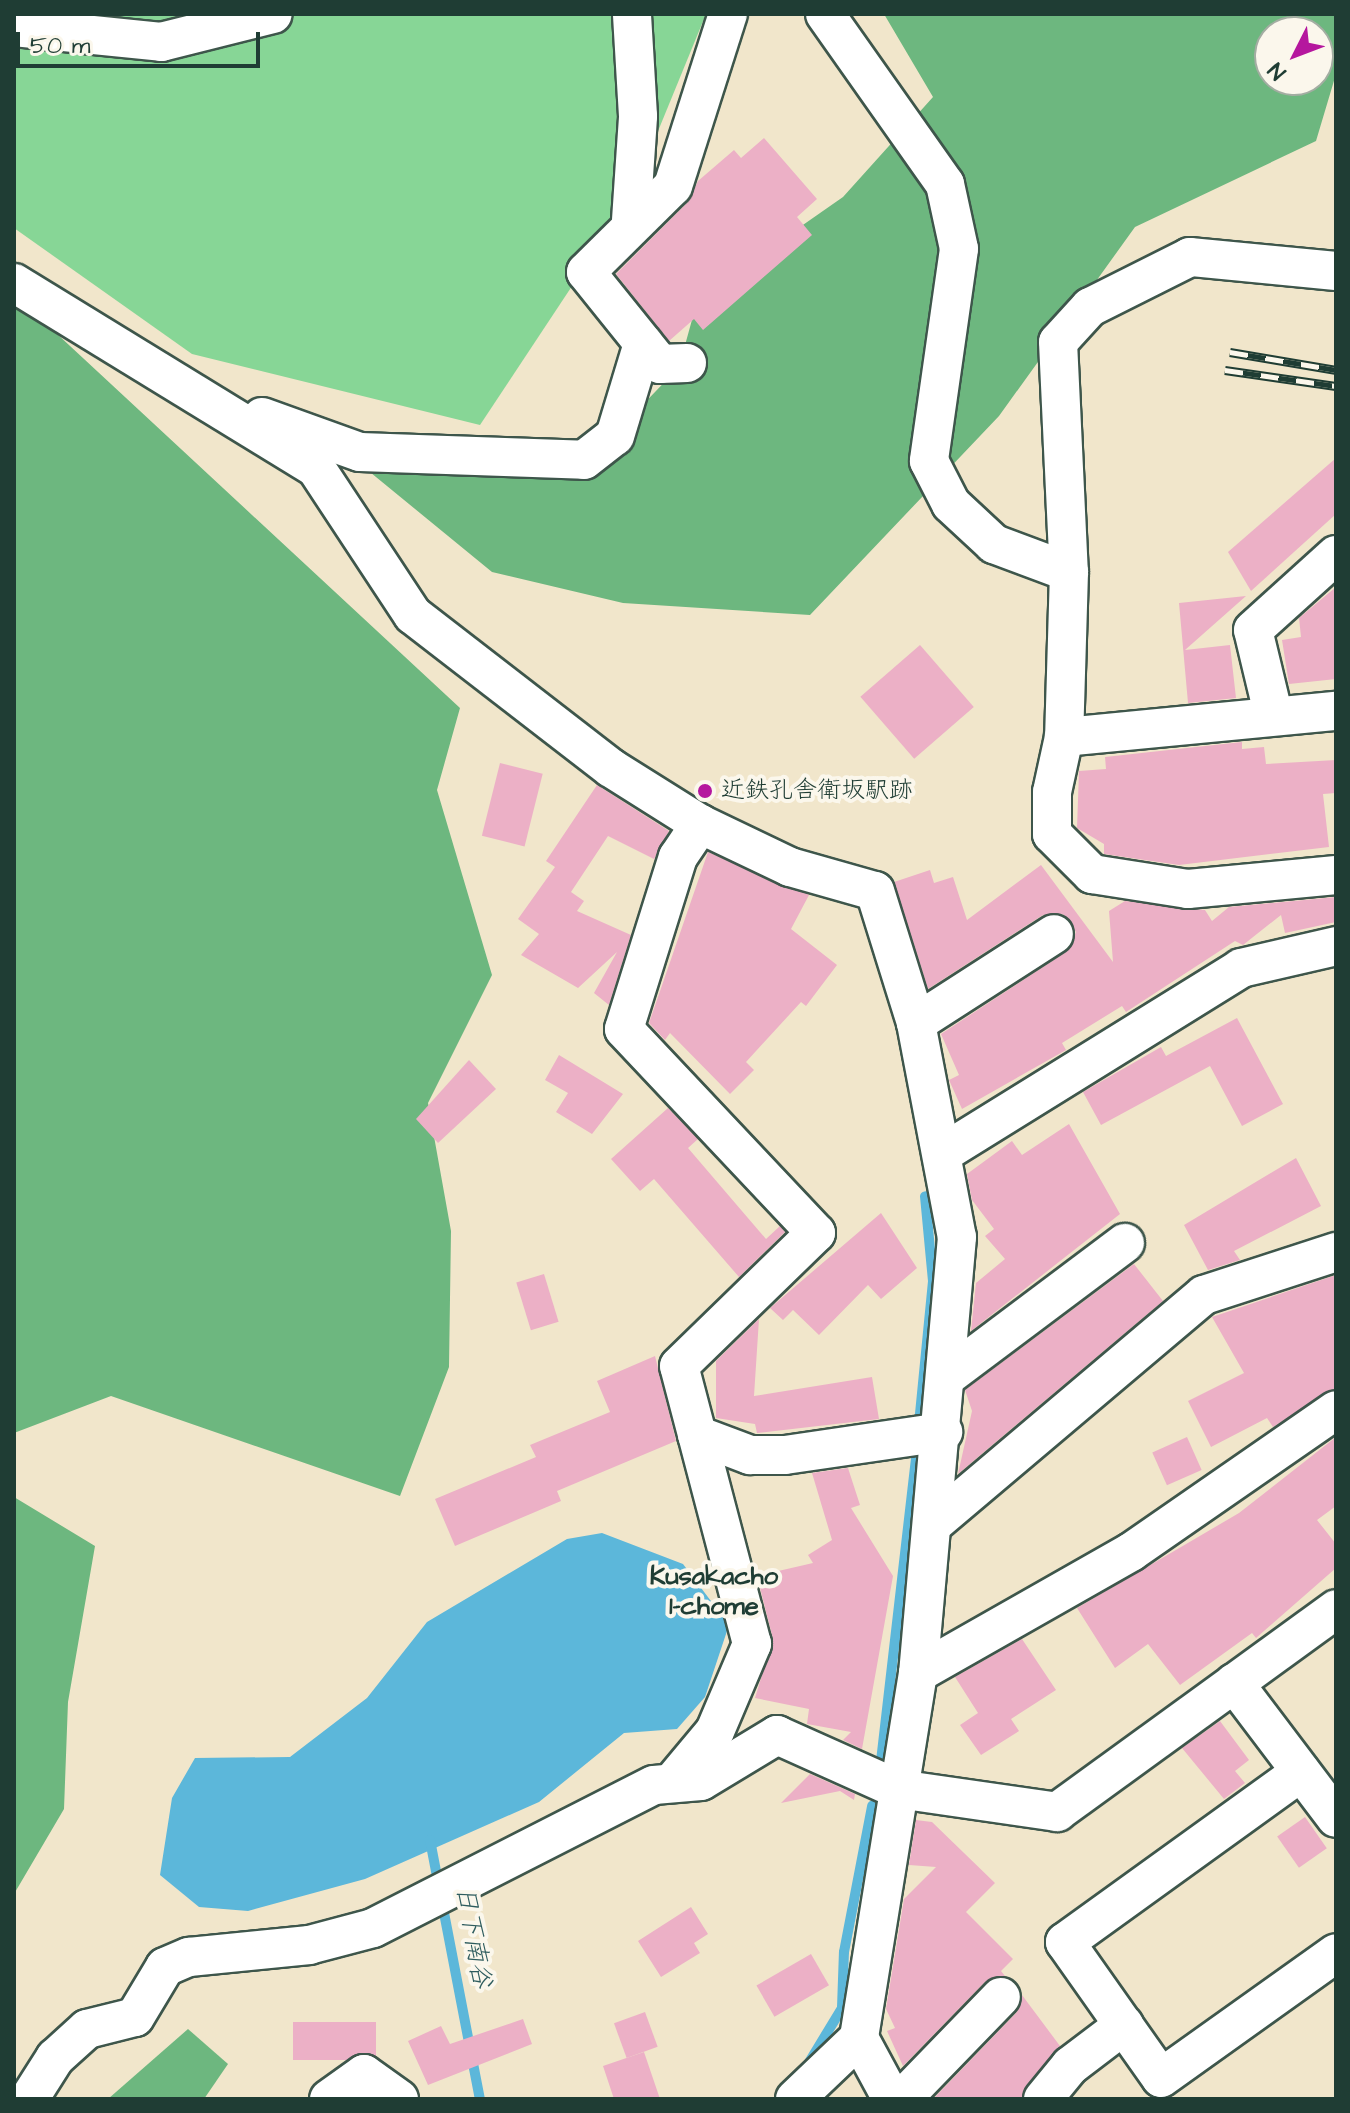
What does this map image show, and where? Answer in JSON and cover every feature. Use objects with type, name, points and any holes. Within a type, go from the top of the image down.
[{"type":"street","points":[[14,27],[161,42],[273,14]]},
{"type":"street","points":[[631,220],[638,116],[632,14]]},
{"type":"street","points":[[687,363],[660,364],[586,272],[631,220],[673,186],[728,14]]},
{"type":"street","points":[[825,14],[945,184],[959,249],[929,461],[951,504],[994,544],[1069,572]]},
{"type":"street","points":[[1336,271],[1190,257],[1079,319],[1058,342],[1069,572],[1064,737],[1052,834],[1092,874],[1188,889],[1336,875]]},
{"type":"street","points":[[14,283],[316,468],[356,525],[384,582],[442,641],[611,768],[700,824],[790,867],[875,891],[916,1023],[957,1237],[949,1375],[918,1673],[859,2038],[892,2099]]},
{"type":"street","points":[[165,373],[233,407],[360,452],[584,460],[615,436],[643,343]]},
{"type":"street","points":[[1273,713],[1253,630],[1336,555]]},
{"type":"street","points":[[1064,737],[1273,713],[1336,711]]},
{"type":"street","points":[[29,2099],[76,2038],[135,2017],[165,1967],[189,1957],[309,1945],[444,1898],[675,1779],[715,1731],[752,1644],[679,1366],[816,1233],[624,1029],[678,857],[700,824]]},
{"type":"street","points":[[916,1023],[1054,934]]},
{"type":"street","points":[[943,1153],[1241,968],[1336,946]]},
{"type":"street","points":[[949,1375],[1125,1243]]},
{"type":"street","points":[[933,1524],[1204,1295],[1336,1252]]},
{"type":"street","points":[[918,1673],[1131,1552],[1336,1410]]},
{"type":"street","points":[[699,1446],[750,1455],[785,1455],[943,1432]]},
{"type":"street","points":[[675,1779],[701,1781],[777,1735],[898,1789],[1057,1812],[1336,1609]]},
{"type":"street","points":[[1234,1683],[1336,1818]]},
{"type":"street","points":[[1301,1772],[1065,1942],[1161,2078],[1336,1953]]},
{"type":"street","points":[[902,2099],[1001,1997]]},
{"type":"street","points":[[1063,2091],[1124,2025]]},
{"type":"street","points":[[795,2099],[859,2038]]},
{"type":"street","points":[[329,2099],[364,2074],[399,2099]]},
{"type":"green space","points":[[14,14],[706,14],[631,197],[480,425],[192,354],[14,228]]},
{"type":"green space","points":[[884,14],[1336,14],[1334,81],[1334,16],[1254,16],[1254,96],[1329,96],[1316,141],[1135,227],[999,416],[810,615],[623,603],[492,572],[365,468],[607,442],[679,367],[698,298],[843,197],[933,97]]},
{"type":"green space","points":[[14,294],[460,708],[437,790],[492,975],[428,1103],[451,1231],[449,1367],[400,1496],[111,1396],[14,1433]]},
{"type":"green space","points":[[14,1497],[95,1546],[68,1702],[64,1809],[14,1894]]},
{"type":"green space","points":[[188,2029],[228,2064],[204,2099],[108,2099]]},
{"type":"water","points":[[602,1533],[683,1564],[729,1625],[705,1697],[677,1729],[624,1733],[539,1802],[365,1879],[248,1911],[199,1907],[160,1875],[172,1798],[195,1758],[290,1757],[367,1698],[427,1622],[567,1539]]},
{"type":"building","points":[[764,138],[817,199],[797,217],[812,235],[703,330],[694,319],[669,341],[616,274],[688,202],[698,181],[734,150],[741,158]]},
{"type":"building","points":[[1336,458],[1336,514],[1251,591],[1228,552]]},
{"type":"building","points":[[1336,587],[1336,679],[1289,684],[1282,640],[1301,637],[1299,618]]},
{"type":"building","points":[[1246,596],[1185,650],[1230,645],[1236,698],[1188,703],[1179,603]]},
{"type":"building","points":[[920,645],[974,707],[914,759],[860,697]]},
{"type":"building","points":[[1242,742],[1242,749],[1264,747],[1266,764],[1336,760],[1336,793],[1323,794],[1329,847],[1179,865],[1104,854],[1104,844],[1077,828],[1079,771],[1106,769],[1105,757]]},
{"type":"building","points":[[500,763],[543,774],[525,846],[482,836]]},
{"type":"building","points":[[597,785],[669,831],[654,859],[608,836],[571,892],[584,901],[577,911],[631,935],[609,1005],[594,993],[617,952],[578,988],[521,955],[539,934],[518,919],[555,867],[546,861]]},
{"type":"building","points":[[708,852],[809,895],[791,929],[837,965],[806,1006],[801,1002],[746,1062],[754,1070],[730,1094],[670,1033],[665,1040],[649,1023]]},
{"type":"building","points":[[1041,865],[1113,962],[1109,911],[1125,901],[1205,910],[1212,921],[1229,907],[1336,897],[1336,922],[1285,933],[1281,915],[1243,945],[1235,941],[1126,1012],[1122,1006],[1062,1043],[1066,1050],[962,1109],[949,1080],[959,1075],[941,1034],[1066,952],[1076,932],[1063,914],[1043,915],[928,989],[894,882],[930,870],[934,883],[953,877],[967,920]]},
{"type":"building","points":[[1237,1018],[1283,1104],[1242,1126],[1210,1066],[1101,1125],[1083,1092],[1161,1047],[1166,1056]]},
{"type":"building","points":[[559,1055],[623,1094],[592,1134],[556,1112],[568,1093],[545,1080]]},
{"type":"building","points":[[469,1060],[496,1089],[438,1143],[416,1119]]},
{"type":"building","points":[[668,1108],[698,1139],[688,1148],[766,1239],[780,1226],[785,1232],[739,1277],[654,1179],[640,1191],[611,1159]]},
{"type":"building","points":[[1069,1124],[1120,1214],[971,1331],[976,1283],[1005,1259],[985,1236],[994,1229],[972,1200],[967,1174],[1012,1141],[1022,1155]]},
{"type":"building","points":[[1296,1158],[1321,1206],[1234,1251],[1240,1260],[1208,1270],[1184,1225]]},
{"type":"building","points":[[881,1213],[917,1268],[881,1299],[868,1285],[819,1335],[793,1310],[783,1320],[770,1308]]},
{"type":"building","points":[[1134,1264],[1163,1301],[958,1474],[972,1411],[965,1390]]},
{"type":"building","points":[[544,1274],[559,1322],[531,1330],[516,1282]]},
{"type":"building","points":[[1336,1275],[1336,1388],[1273,1427],[1267,1418],[1211,1447],[1188,1401],[1244,1373],[1212,1317]]},
{"type":"building","points":[[759,1319],[754,1396],[872,1377],[879,1419],[757,1433],[755,1424],[716,1418],[716,1361]]},
{"type":"building","points":[[655,1356],[676,1441],[557,1491],[561,1501],[455,1546],[435,1499],[536,1457],[530,1445],[610,1412],[597,1381]]},
{"type":"building","points":[[1187,1437],[1202,1470],[1167,1485],[1152,1452]]},
{"type":"building","points":[[1336,1437],[1336,1506],[1317,1520],[1336,1544],[1336,1568],[1256,1638],[1252,1633],[1180,1685],[1148,1644],[1115,1668],[1077,1608],[1239,1513]]},
{"type":"building","points":[[848,1468],[860,1505],[851,1508],[893,1576],[862,1749],[843,1740],[851,1732],[807,1724],[809,1709],[755,1698],[773,1639],[757,1576],[813,1563],[808,1555],[832,1540],[812,1473]]},
{"type":"building","points":[[1022,1639],[1056,1690],[1011,1719],[1019,1731],[981,1755],[960,1725],[978,1713],[955,1677]]},
{"type":"building","points":[[1220,1721],[1249,1760],[1235,1771],[1245,1783],[1224,1799],[1182,1748]]},
{"type":"building","points":[[810,1774],[855,1794],[854,1800],[840,1791],[781,1803]]},
{"type":"building","points":[[1305,1817],[1327,1848],[1299,1868],[1277,1837]]},
{"type":"building","points":[[916,1820],[932,1822],[995,1883],[966,1912],[1013,1959],[1001,1971],[1005,1976],[985,1982],[903,2066],[887,2031],[895,2028],[886,2009],[904,1899],[936,1867],[909,1865]]},
{"type":"building","points":[[691,1907],[708,1934],[694,1943],[700,1953],[661,1977],[638,1941]]},
{"type":"building","points":[[811,1954],[829,1985],[774,2017],[756,1986]]},
{"type":"building","points":[[1022,1995],[1060,2046],[1022,2099],[933,2099],[1017,2012]]},
{"type":"building","points":[[645,2012],[658,2047],[627,2058],[614,2023]]},
{"type":"building","points":[[523,2019],[532,2044],[428,2085],[408,2041],[441,2026],[450,2044]]},
{"type":"building","points":[[293,2022],[376,2022],[376,2060],[293,2060]]},
{"type":"building","points":[[644,2052],[660,2099],[614,2099],[603,2066]]},
{"type":"waterway","points":[[919,1424],[933,1281],[925,1196]]},
{"type":"waterway","points":[[881,1761],[917,1448]]},
{"type":"waterway","points":[[808,2064],[842,2008],[844,1952],[872,1806]]},
{"type":"waterway","name":"日下南谷","points":[[430,1840],[480,2099]]},
{"type":"railway","points":[[1230,352],[1336,370]]},
{"type":"railway","points":[[1225,370],[1336,386]]},
{"type":"place","name":"近鉄孔舎衛坂駅跡","points":[[705,791]]},
{"type":"district","name":"Kusakacho 1-chome","points":[[714,1592]]}]
